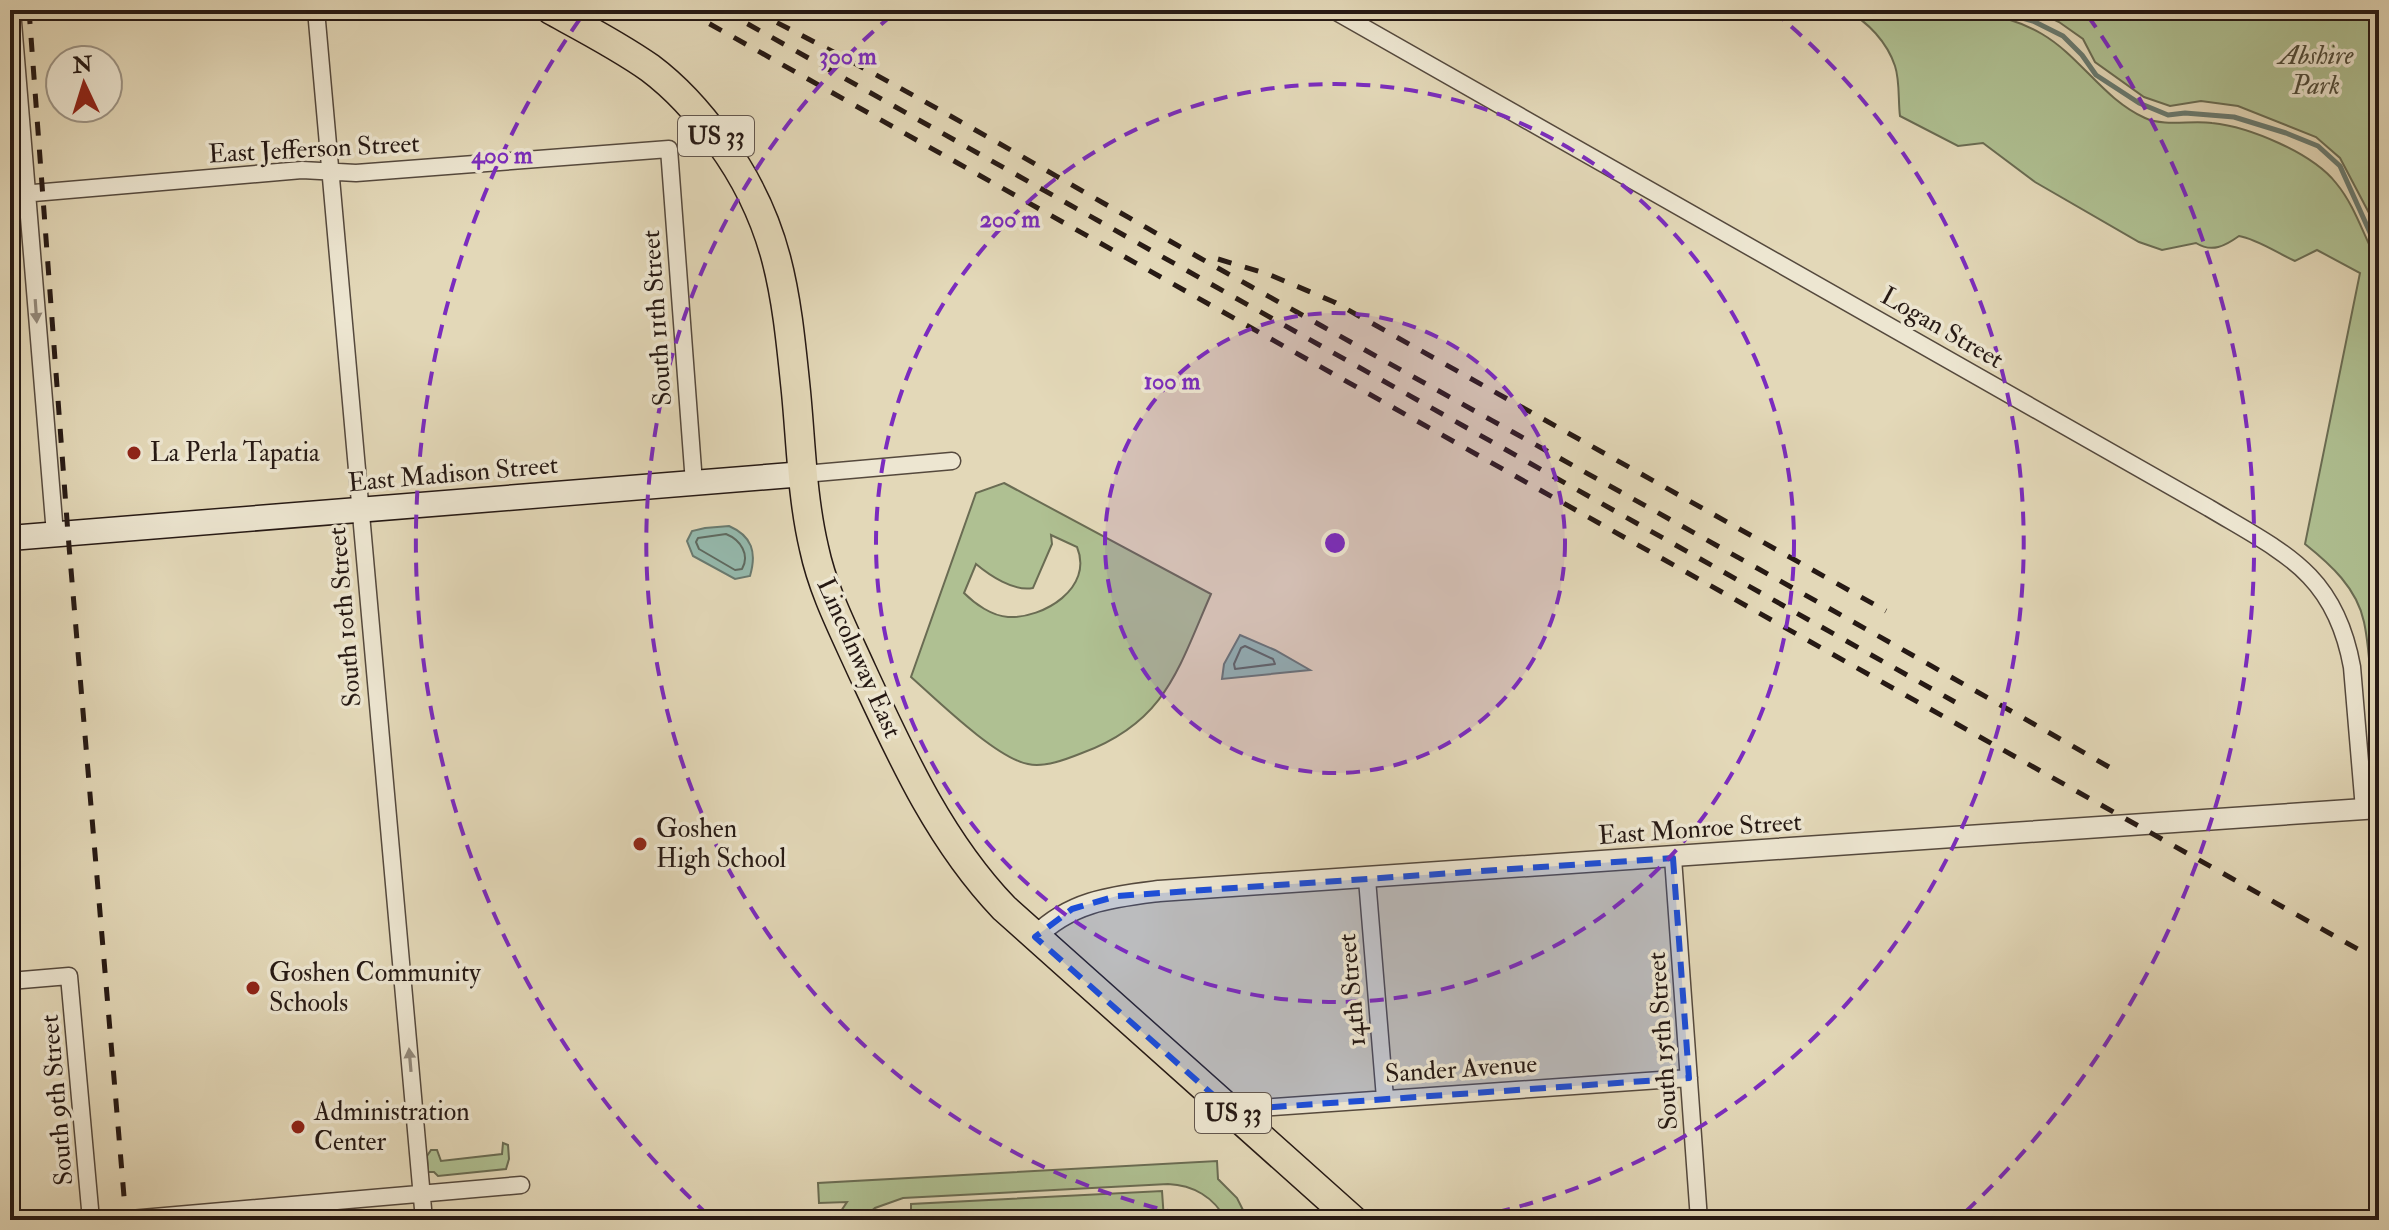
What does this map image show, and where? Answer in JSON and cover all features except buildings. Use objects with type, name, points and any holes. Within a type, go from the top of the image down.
[{"type":"highway","name":"Lincolnway East","points":[[551,10],[637,60],[681,95],[702,117],[735,162],[762,212],[772,239],[787,304],[808,516],[820,571],[885,720],[926,802],[966,865],[1035,937],[1353,1220]]},
{"type":"main road","name":"East Madison Street","points":[[10,538],[804,474]]},
{"type":"street","points":[[12,10],[19,194],[55,534]]},
{"type":"street","name":"South 10th Street","points":[[316,10],[424,1220]]},
{"type":"street","name":"Logan Street","points":[[1333,10],[2209,508],[2298,564],[2316,582],[2332,606],[2348,645],[2372,809]]},
{"type":"street","name":"East Jefferson Street","points":[[19,194],[302,170],[356,173],[669,149]]},
{"type":"street","name":"South 11th Street","points":[[669,149],[694,483]]},
{"type":"street","points":[[804,474],[952,461]]},
{"type":"street","name":"East Monroe Street","points":[[1035,937],[1050,922],[1072,909],[1117,896],[1159,891],[2372,809]]},
{"type":"street","name":"South 15th Street","points":[[1673,858],[1699,1220]]},
{"type":"street","name":"14th Street","points":[[1367,879],[1385,1098]]},
{"type":"street","name":"South 9th Street","points":[[10,981],[69,976],[91,1220]]},
{"type":"street","name":"Sander Avenue","points":[[1238,1117],[1259,1108],[1689,1078]]},
{"type":"street","points":[[119,1220],[521,1185]]},
{"type":"highlighted area","points":[[1673,858],[1689,1078],[1259,1108],[1238,1117],[1035,937],[1072,909],[1117,896]]},
{"type":"green space","points":[[1846,10],[1972,12],[2017,22],[2056,43],[2117,100],[2145,118],[2161,122],[2227,125],[2262,136],[2312,162],[2343,192],[2379,264],[2379,751],[2367,638],[2360,610],[2341,578],[2305,544],[2360,273],[2317,250],[2295,261],[2239,236],[2213,248],[2196,243],[2162,250],[2139,242],[2035,182],[1983,143],[1958,146],[1900,116],[1898,78],[1892,57],[1876,34]]},
{"type":"green space","name":"Abshire Park","points":[[2034,10],[2379,10],[2379,232],[2340,158],[2316,137],[2238,106],[2201,101],[2170,106],[2144,97],[2095,62],[2083,39],[2059,22]]},
{"type":"green space","points":[[1004,483],[1211,594],[1166,690],[1133,726],[1110,740],[1055,762],[1028,764],[984,740],[911,677],[976,493]],"holes":[[[1051,535],[1077,547],[1080,562],[1072,588],[1050,607],[1036,613],[1002,616],[984,609],[964,593],[976,564],[1010,585],[1033,588],[1052,544]]]},
{"type":"green space","points":[[503,1143],[508,1145],[506,1169],[438,1176],[428,1172],[427,1156],[431,1150],[437,1150],[441,1161],[502,1154]]},
{"type":"green space","points":[[1217,1161],[1218,1179],[1237,1198],[1248,1220],[1226,1220],[1202,1194],[1168,1184],[903,1198],[875,1208],[861,1220],[835,1220],[847,1202],[819,1203],[818,1183]]},
{"type":"green space","points":[[1162,1191],[1164,1220],[911,1220],[911,1204]]},
{"type":"water","points":[[729,526],[743,535],[751,546],[753,559],[750,576],[735,579],[693,556],[687,541],[692,531]]},
{"type":"water","points":[[1240,635],[1310,670],[1222,679],[1224,664]]},
{"type":"waterway","points":[[1994,10],[2033,21],[2063,36],[2096,75],[2139,103],[2168,115],[2185,113],[2234,117],[2318,146],[2340,166],[2379,246]]},
{"type":"railway","points":[[29,10],[68,534],[126,1220]]},
{"type":"railway","points":[[685,10],[2379,961]]},
{"type":"railway","points":[[723,10],[1955,702]]},
{"type":"railway","points":[[752,10],[941,110],[2109,767]]},
{"type":"railway","points":[[1218,259],[1268,274],[1334,302],[1886,611]]},
{"type":"place","name":"La Perla Tapatia","points":[[134,453]]},
{"type":"place","name":"Goshen High School","points":[[640,844]]},
{"type":"place","name":"Goshen Community Schools","points":[[253,988]]},
{"type":"place","name":"Administration Center","points":[[298,1127]]}]
